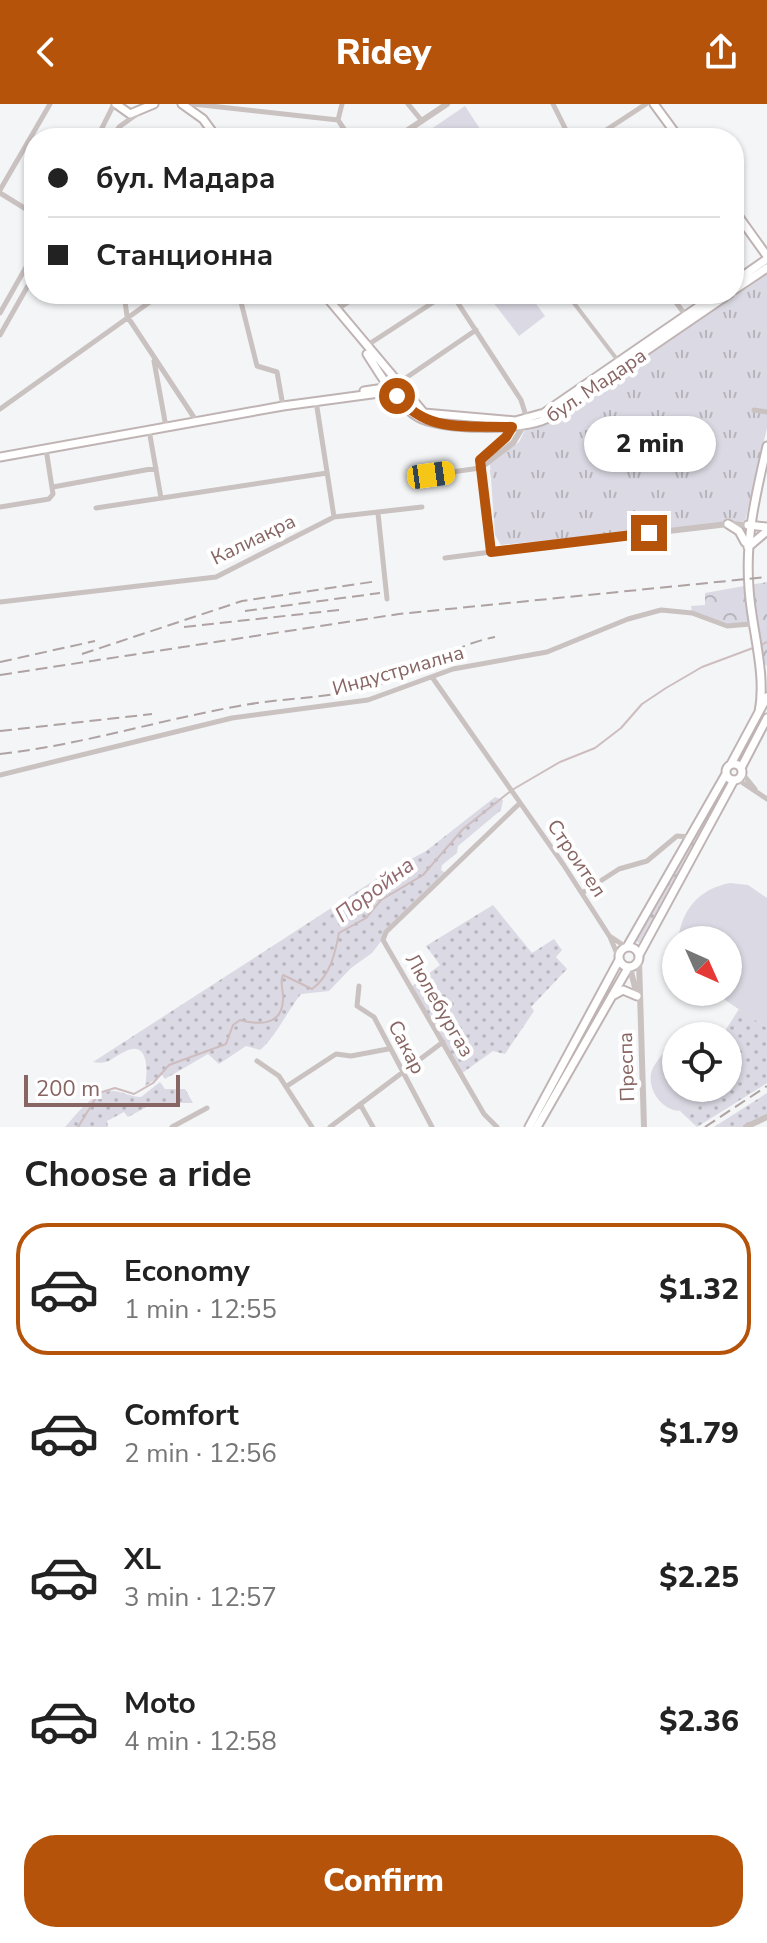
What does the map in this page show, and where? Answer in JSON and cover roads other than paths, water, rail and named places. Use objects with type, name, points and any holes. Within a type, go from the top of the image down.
[{"type":"main road","points":[[115,104],[125,112],[148,107]]},
{"type":"main road","points":[[182,104],[211,128]]},
{"type":"main road","points":[[654,104],[672,128]]},
{"type":"main road","points":[[744,223],[767,247]]},
{"type":"main road","points":[[744,225],[767,258],[744,275]]},
{"type":"main road","points":[[744,283],[767,268]]},
{"type":"main road","points":[[332,304],[395,388]]},
{"type":"main road","name":"бул. Мадара","points":[[395,388],[412,413],[425,421],[513,424],[546,419],[705,304]]},
{"type":"main road","name":"бул. Мадара","points":[[525,423],[712,304]]},
{"type":"main road","points":[[349,326],[373,363],[395,388]]},
{"type":"main road","points":[[370,389],[378,378],[373,363]]},
{"type":"main road","points":[[316,401],[370,389],[395,388]]},
{"type":"main road","points":[[0,457],[395,388]]},
{"type":"main road","points":[[759,712],[762,691],[751,624],[747,549],[748,525],[767,446]]},
{"type":"main road","points":[[728,524],[739,531],[747,549]]},
{"type":"main road","points":[[748,525],[767,529]]},
{"type":"main road","points":[[747,549],[767,529]]},
{"type":"main road","points":[[758,657],[767,666]]},
{"type":"main road","points":[[529,1127],[618,958],[726,774],[767,697]]},
{"type":"main road","points":[[537,1127],[609,999],[639,958],[767,718]]},
{"type":"main road","points":[[731,764],[738,775]]},
{"type":"main road","points":[[726,774],[738,775]]},
{"type":"main road","points":[[627,947],[639,958]]},
{"type":"main road","points":[[618,958],[629,968]]},
{"type":"main road","points":[[609,999],[623,990],[637,996]]},
{"type":"street","points":[[36,128],[50,104]]},
{"type":"street","points":[[102,128],[115,104]]},
{"type":"street","points":[[193,104],[239,106],[338,120]]},
{"type":"street","points":[[342,104],[338,120],[343,128]]},
{"type":"street","points":[[408,104],[422,121]]},
{"type":"street","points":[[411,128],[447,104]]},
{"type":"street","points":[[609,128],[646,104]]},
{"type":"street","points":[[556,105],[566,128]]},
{"type":"street","points":[[120,128],[148,107]]},
{"type":"street","points":[[24,150],[0,192],[24,208]]},
{"type":"street","points":[[13,313],[1,309],[24,270]]},
{"type":"street","points":[[0,335],[24,293]]},
{"type":"street","points":[[125,304],[127,316],[197,422]]},
{"type":"street","points":[[0,409],[146,304]]},
{"type":"street","points":[[242,304],[257,366],[277,372],[283,406]]},
{"type":"street","points":[[336,310],[345,304]]},
{"type":"street","points":[[365,346],[433,304]]},
{"type":"street","points":[[431,475],[480,468],[513,443],[525,423],[521,400],[456,304]]},
{"type":"street","points":[[575,304],[619,362]]},
{"type":"street","points":[[678,304],[688,318]]},
{"type":"street","points":[[395,388],[476,330]]},
{"type":"street","points":[[153,357],[166,427]]},
{"type":"street","points":[[316,401],[334,517]]},
{"type":"street","points":[[754,410],[767,412]]},
{"type":"street","points":[[491,552],[481,456],[506,437],[513,424]]},
{"type":"street","points":[[149,430],[161,498]]},
{"type":"street","points":[[0,507],[49,499],[53,487],[46,448]]},
{"type":"street","points":[[53,487],[156,468]]},
{"type":"street","points":[[96,508],[327,473]]},
{"type":"street","name":"Калиакра","points":[[0,602],[216,577],[334,517],[422,507]]},
{"type":"street","points":[[378,513],[387,599]]},
{"type":"street","points":[[445,558],[728,524],[748,525]]},
{"type":"street","name":"Индустриална","points":[[0,775],[232,718],[368,700],[465,666],[547,652],[628,619],[661,610],[692,613],[727,626],[751,624]]},
{"type":"street","name":"Строител","points":[[432,677],[582,893],[610,937],[618,958]]},
{"type":"street","points":[[738,775],[767,799]]},
{"type":"street","name":"Люлебургаз","points":[[497,1127],[484,1114],[384,936],[518,800]]},
{"type":"street","points":[[582,893],[619,869],[647,861],[677,836],[690,837]]},
{"type":"street","points":[[610,937],[627,947]]},
{"type":"street","points":[[639,958],[640,1006]]},
{"type":"street","points":[[629,968],[640,1006]]},
{"type":"street","name":"Сакар","points":[[359,986],[357,1006],[374,1017],[388,1049],[432,1127]]},
{"type":"street","name":"Преспа","points":[[640,1006],[644,1127]]},
{"type":"street","points":[[330,1127],[443,1042]]},
{"type":"street","points":[[287,1086],[336,1054],[351,1056],[388,1049]]},
{"type":"street","points":[[257,1061],[269,1066],[287,1086],[312,1127]]},
{"type":"street","points":[[360,1104],[373,1127]]},
{"type":"street","points":[[172,1127],[207,1108]]},
{"type":"street","points":[[746,1127],[767,1117]]},
{"type":"waterway","points":[[759,646],[767,642]]},
{"type":"waterway","name":"Поройна","points":[[78,1127],[99,1093],[115,1088],[134,1094],[153,1083],[169,1065],[226,1044],[233,1025],[240,1020],[261,1023],[274,1019],[282,1009],[283,975],[312,989],[327,971],[339,933],[366,918],[381,900],[423,875],[463,829],[512,790],[560,762],[595,748],[621,728],[642,704],[666,688],[702,667],[753,648]]},
{"type":"railway","points":[[0,675],[399,614],[767,577]]},
{"type":"railway","points":[[82,654],[242,601],[378,581]]},
{"type":"railway","points":[[245,611],[380,593]]},
{"type":"railway","points":[[184,627],[339,610]]},
{"type":"railway","points":[[0,754],[60,745],[239,706],[360,690],[393,680],[463,646],[495,637]]},
{"type":"railway","points":[[0,662],[95,641]]},
{"type":"railway","points":[[0,731],[152,714]]},
{"type":"railway","points":[[705,1127],[767,1086]]}]
